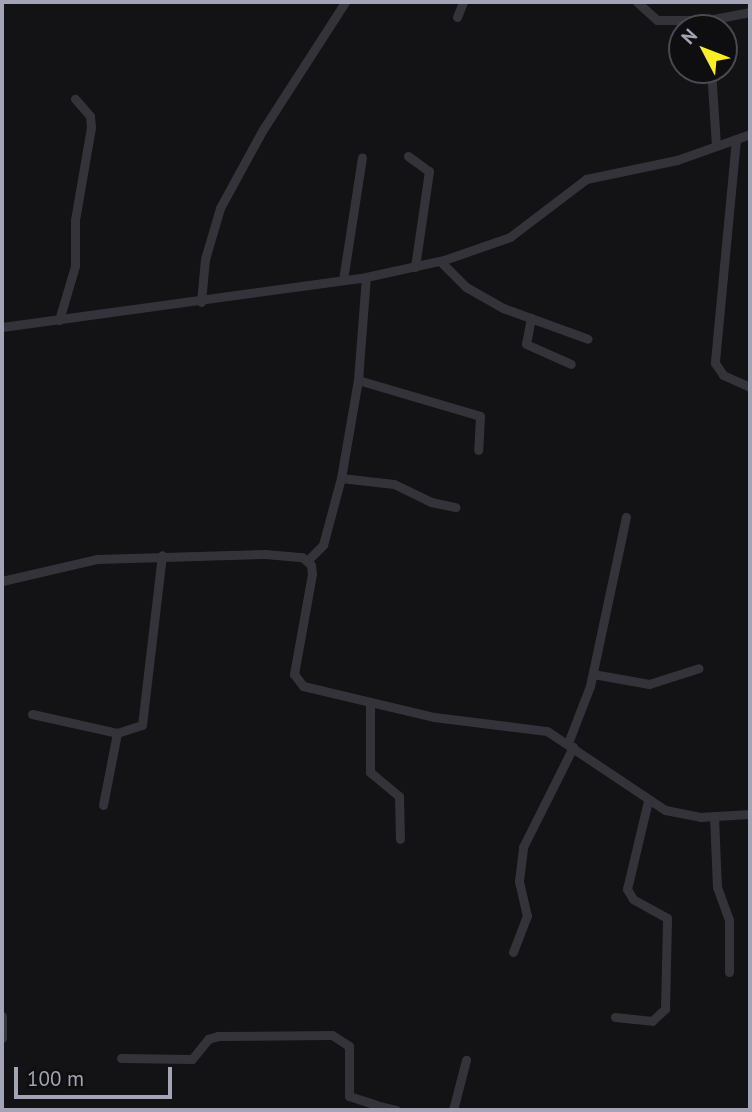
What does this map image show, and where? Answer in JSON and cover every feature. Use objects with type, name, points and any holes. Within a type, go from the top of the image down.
[{"type":"street","points":[[201,302],[205,259],[220,208],[262,131],[345,2]]},
{"type":"street","points":[[457,17],[463,2]]},
{"type":"street","points":[[637,2],[657,20],[668,21]]},
{"type":"street","points":[[711,84],[716,146]]},
{"type":"street","points":[[58,320],[75,266],[75,220],[91,127],[90,116],[75,99]]},
{"type":"street","points":[[2,327],[344,281],[440,261],[510,237],[586,179],[677,160],[750,134]]},
{"type":"street","points":[[736,139],[715,363],[723,375],[750,387]]},
{"type":"street","points":[[408,156],[429,171],[415,267]]},
{"type":"street","points":[[344,281],[362,158]]},
{"type":"street","points":[[440,261],[477,294],[588,339]]},
{"type":"street","points":[[308,560],[323,545],[341,478],[358,380],[366,277]]},
{"type":"street","points":[[531,318],[526,344],[571,364]]},
{"type":"street","points":[[358,380],[480,416],[478,450]]},
{"type":"street","points":[[341,478],[394,484],[430,502],[455,507]]},
{"type":"street","points":[[513,951],[527,916],[519,881],[523,847],[570,745],[593,674],[626,517]]},
{"type":"street","points":[[2,581],[97,559],[265,554],[308,560]]},
{"type":"street","points":[[32,714],[117,733],[137,730],[145,719],[145,672],[162,555]]},
{"type":"street","points":[[308,560],[312,574],[295,665],[297,681],[314,690],[370,704],[539,730],[570,745],[648,801],[685,814],[750,814]]},
{"type":"street","points":[[593,674],[649,684],[699,668]]},
{"type":"street","points":[[370,704],[370,772],[399,796],[400,839]]},
{"type":"street","points":[[103,805],[117,733]]},
{"type":"street","points":[[615,1017],[652,1021],[665,1009],[667,918],[633,899],[627,889],[648,801]]},
{"type":"street","points":[[713,816],[717,887],[729,920],[729,972]]},
{"type":"street","points":[[2,1016],[2,1038]]},
{"type":"street","points":[[121,1058],[192,1059],[208,1039],[218,1036],[332,1035],[349,1046],[349,1096],[375,1108],[396,1110]]},
{"type":"street","points":[[453,1110],[466,1060]]}]
